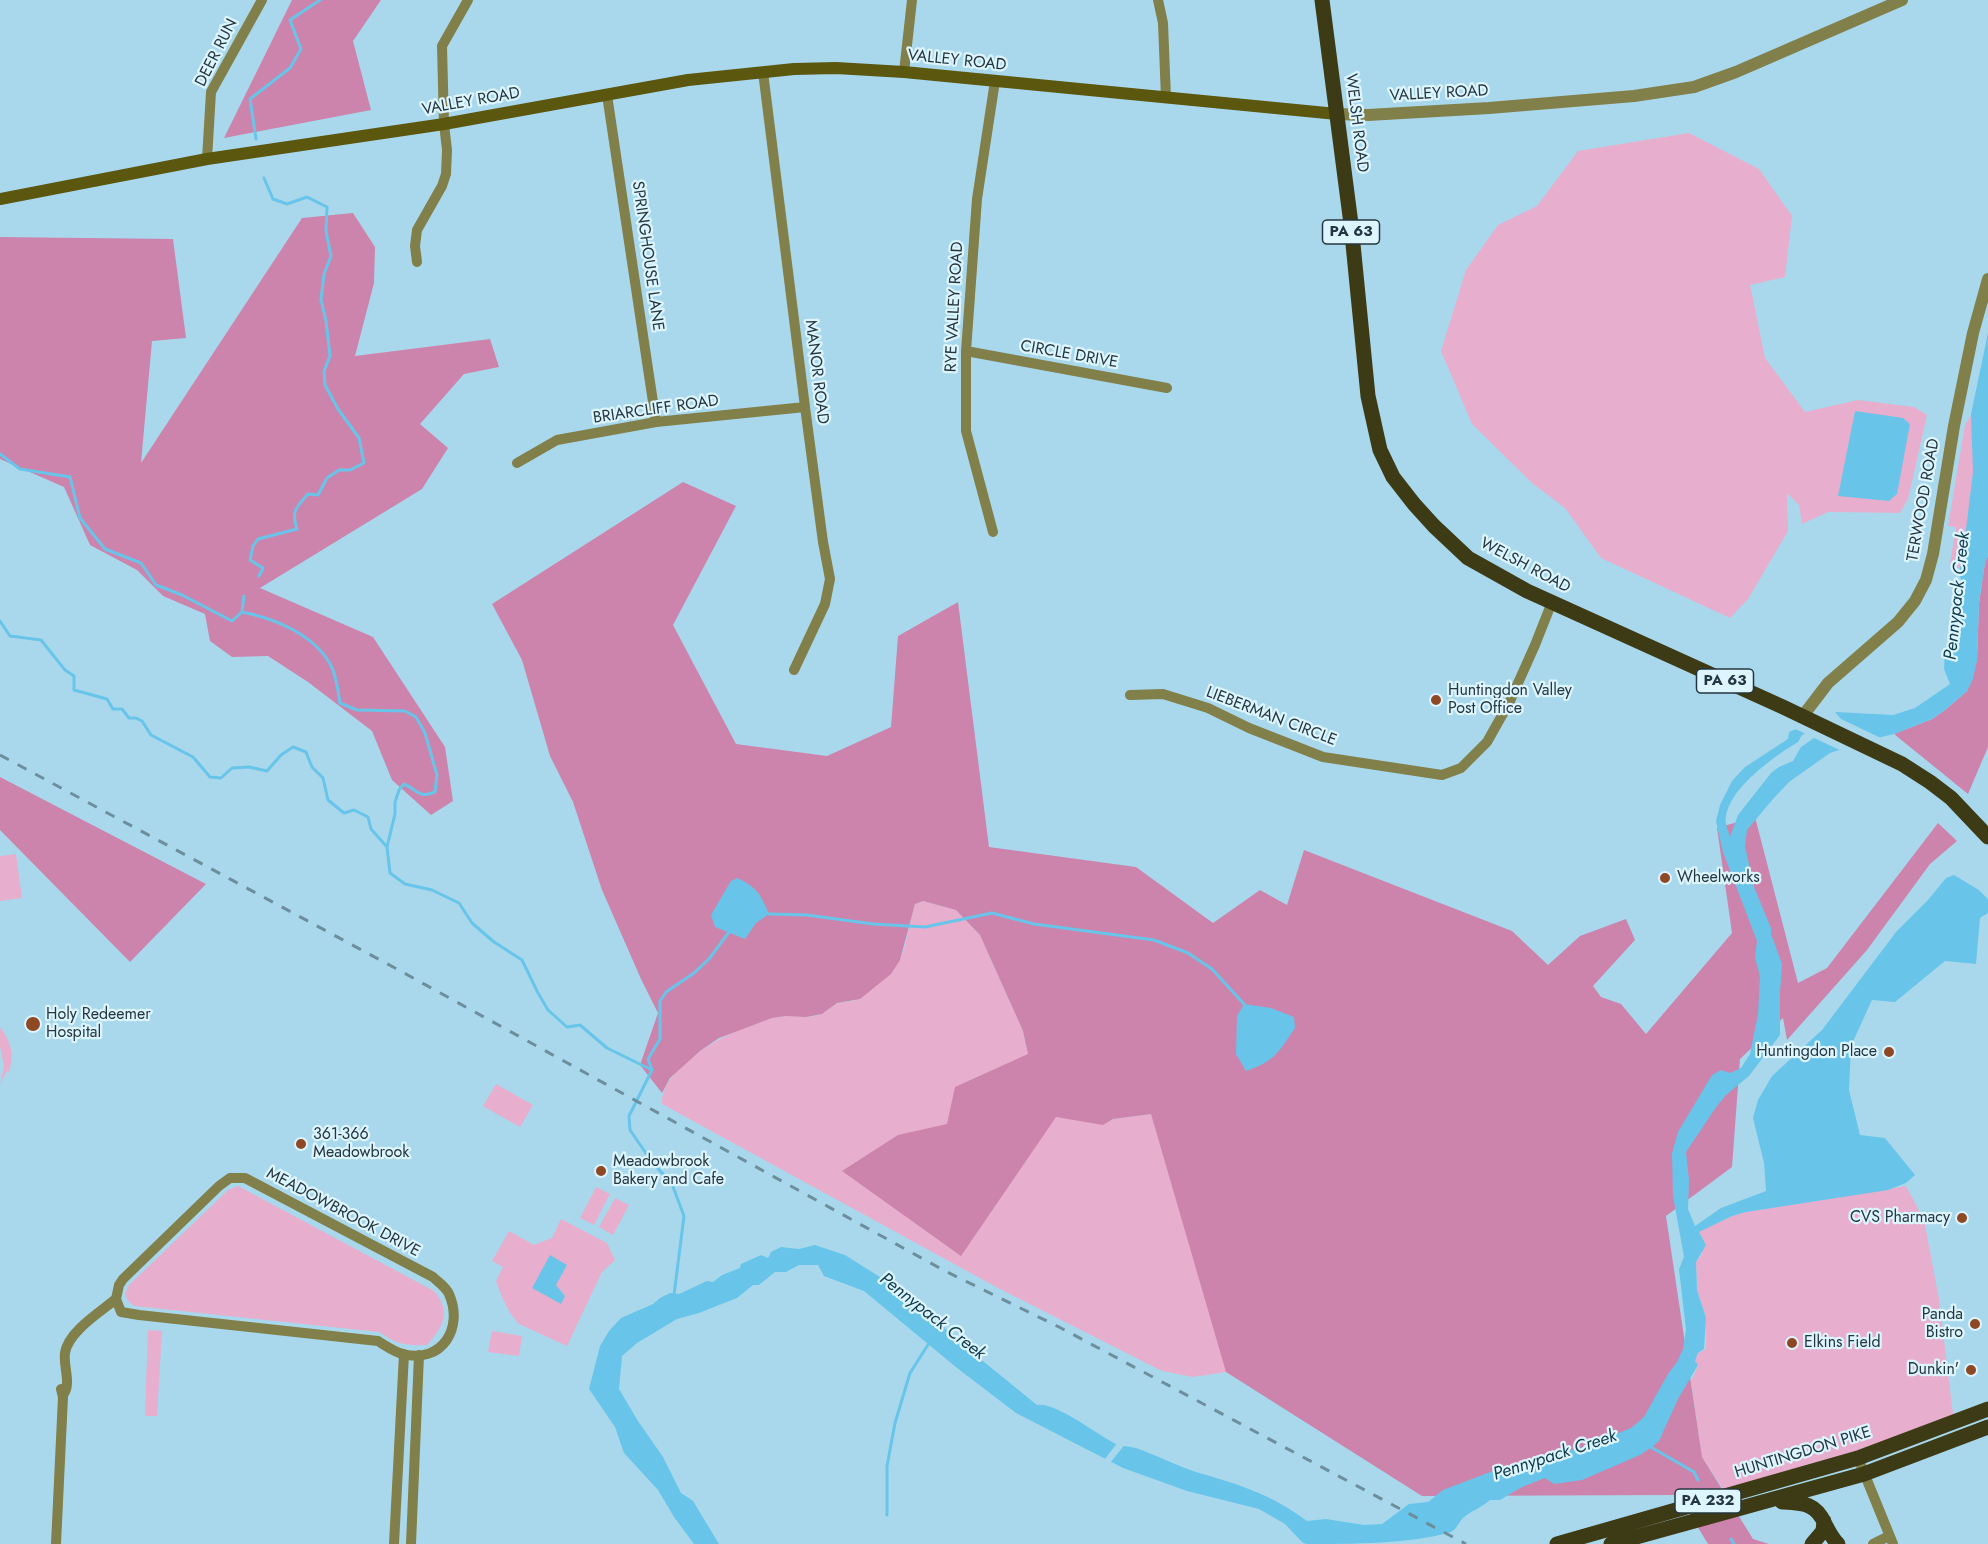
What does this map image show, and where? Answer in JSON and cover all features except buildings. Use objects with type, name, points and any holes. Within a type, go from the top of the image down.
[{"type":"main road","name":"WELSH ROAD","points":[[1322,0],[1351,224],[1368,396],[1380,450],[1393,477],[1414,504],[1468,558],[1527,591],[1902,764],[1951,798],[1988,837]]},
{"type":"main road","name":"VALLEY ROAD","points":[[0,199],[207,159],[444,124],[688,80],[763,72],[836,69],[904,72],[1337,114]]},
{"type":"main road","name":"HUNTINGDON PIKE","points":[[1557,1544],[1858,1458],[1988,1409]]},
{"type":"main road","name":"PA 232","points":[[1611,1544],[1864,1474],[1988,1427]]},
{"type":"main road","points":[[1770,1501],[1798,1502],[1809,1505],[1820,1513],[1830,1535],[1838,1544]]},
{"type":"main road","points":[[1812,1544],[1823,1531],[1824,1521]]},
{"type":"street","name":"DEER RUN","points":[[207,159],[211,92],[262,0]]},
{"type":"street","points":[[417,262],[415,246],[417,230],[442,186],[446,174],[442,46],[468,0]]},
{"type":"street","points":[[904,72],[912,0]]},
{"type":"street","points":[[1158,0],[1163,23],[1167,98]]},
{"type":"street","name":"VALLEY ROAD","points":[[1337,114],[1368,115],[1490,108],[1634,96],[1694,87],[1736,72],[1902,0]]},
{"type":"street","name":"MANOR ROAD","points":[[763,72],[805,408],[830,579],[825,604],[794,669]]},
{"type":"street","name":"RYE VALLEY ROAD","points":[[993,532],[966,431],[966,351],[977,200],[995,81]]},
{"type":"street","name":"SPRINGHOUSE LANE","points":[[607,95],[656,422]]},
{"type":"street","name":"TERWOOD ROAD","points":[[1806,718],[1828,683],[1898,622],[1915,602],[1926,580],[1965,373],[1978,310],[1988,279]]},
{"type":"street","name":"CIRCLE DRIVE","points":[[966,351],[1167,388]]},
{"type":"street","name":"BRIARCLIFF ROAD","points":[[517,463],[557,440],[656,422],[805,408]]},
{"type":"street","name":"LIEBERMAN CIRCLE","points":[[1130,695],[1163,694],[1208,708],[1249,729],[1323,757],[1442,775],[1461,768],[1487,742],[1510,700],[1552,602]]},
{"type":"street","name":"MEADOWBROOK DRIVE","points":[[56,1544],[63,1395],[67,1390],[65,1353],[71,1337],[116,1299],[123,1279],[230,1178],[245,1178],[433,1277],[448,1291],[454,1310],[454,1324],[448,1339],[439,1349],[419,1356]]},
{"type":"street","points":[[116,1299],[121,1312],[378,1341],[404,1354],[419,1356],[411,1544]]},
{"type":"street","points":[[394,1544],[404,1354]]},
{"type":"street","points":[[1858,1458],[1891,1540],[1873,1544]]},
{"type":"shaded area","points":[[292,0],[381,0],[353,41],[371,110],[224,138]]},
{"type":"shaded area","points":[[1689,133],[1759,169],[1792,216],[1785,277],[1750,285],[1765,358],[1805,412],[1858,400],[1914,407],[1927,415],[1908,499],[1900,513],[1828,512],[1802,524],[1799,505],[1787,493],[1788,531],[1748,599],[1730,618],[1601,558],[1565,508],[1532,483],[1472,424],[1441,351],[1466,270],[1498,225],[1537,206],[1578,151]]},
{"type":"shaded area","points":[[353,213],[375,247],[374,283],[355,356],[490,339],[499,367],[464,374],[420,424],[448,448],[422,489],[260,588],[373,637],[445,747],[453,801],[431,815],[392,780],[372,731],[308,682],[268,656],[232,657],[210,641],[205,614],[163,596],[137,570],[90,545],[64,487],[0,459],[0,237],[173,239],[186,338],[152,341],[141,463],[302,218]]},
{"type":"shaded area","points":[[1988,388],[1988,586],[1950,563],[1956,527],[1948,526],[1965,425]]},
{"type":"shaded area","points":[[683,482],[736,506],[673,625],[736,744],[827,756],[891,727],[898,636],[958,602],[989,847],[1136,867],[1213,923],[1260,890],[1287,905],[1304,850],[1512,931],[1548,965],[1580,936],[1626,919],[1635,940],[1593,986],[1601,997],[1621,1004],[1646,1034],[1732,933],[1717,828],[1755,817],[1798,983],[1827,968],[1938,823],[1957,841],[1930,864],[1867,950],[1787,1040],[1783,1018],[1740,1059],[1732,1167],[1666,1216],[1702,1457],[1753,1539],[1769,1544],[1708,1544],[1678,1495],[1422,1496],[1226,1372],[1151,1114],[1113,1119],[1103,1125],[1056,1117],[961,1256],[842,1171],[898,1135],[947,1124],[955,1087],[1028,1054],[1023,1031],[980,935],[956,910],[923,901],[915,904],[900,960],[891,974],[860,999],[837,1003],[822,1014],[772,1018],[719,1038],[700,1051],[670,1078],[662,1093],[640,1065],[658,1013],[602,890],[573,802],[550,756],[522,660],[492,604]]},
{"type":"shaded area","points":[[1988,556],[1988,747],[1968,794],[1894,734],[1932,719],[1967,691],[1977,660],[1979,603]]},
{"type":"shaded area","points":[[0,777],[206,884],[130,962],[0,830]]},
{"type":"shaded area","points":[[16,854],[22,898],[0,901],[0,856]]},
{"type":"shaded area","points":[[923,901],[956,910],[980,935],[1023,1031],[1028,1054],[1103,1125],[1113,1119],[1151,1114],[1274,1314],[1226,1372],[1193,1377],[1162,1371],[998,1288],[662,1104],[665,1088],[676,1073],[709,1045],[750,1025],[769,1019],[785,1016],[808,1017],[825,1012],[836,1004],[862,997],[899,961],[915,904]]},
{"type":"shaded area","points":[[0,1027],[7,1038],[12,1054],[9,1072],[7,1071],[0,1084],[4,1066],[0,1047]]},
{"type":"shaded area","points":[[496,1084],[533,1105],[520,1127],[483,1106]]},
{"type":"shaded area","points":[[238,1186],[434,1291],[440,1299],[444,1313],[441,1326],[433,1338],[427,1345],[407,1344],[396,1342],[379,1332],[134,1306],[128,1301],[125,1294],[129,1285],[228,1190]]},
{"type":"shaded area","points":[[1906,1186],[1924,1220],[1939,1299],[1954,1422],[1727,1495],[1702,1457],[1691,1381],[1698,1366],[1695,1361],[1698,1353],[1706,1349],[1706,1318],[1697,1290],[1696,1262],[1702,1254],[1698,1232],[1746,1212]]},
{"type":"shaded area","points":[[596,1187],[610,1194],[594,1225],[580,1218]]},
{"type":"shaded area","points":[[615,1198],[629,1205],[613,1235],[599,1227]]},
{"type":"shaded area","points":[[561,1219],[607,1243],[615,1260],[602,1272],[567,1346],[519,1324],[505,1304],[496,1281],[503,1267],[492,1261],[509,1231],[534,1245],[552,1238]]},
{"type":"shaded area","points":[[148,1330],[162,1331],[157,1416],[145,1416]]},
{"type":"shaded area","points":[[492,1331],[522,1336],[519,1356],[488,1352]]},
{"type":"water","name":"Pennypack Creek","points":[[1988,333],[1988,556],[1979,603],[1977,660],[1973,679],[1967,691],[1932,719],[1894,734],[1830,753],[1789,782],[1747,830],[1745,846],[1754,887],[1771,928],[1782,964],[1780,1035],[1749,1076],[1726,1095],[1717,1106],[1686,1152],[1689,1180],[1688,1209],[1695,1226],[1721,1208],[1766,1191],[1764,1163],[1753,1118],[1758,1100],[1772,1076],[1822,1030],[1896,932],[1946,878],[1954,875],[1979,890],[1988,899],[1988,913],[1980,918],[1976,964],[1945,961],[1895,1002],[1872,1000],[1851,1046],[1849,1090],[1860,1135],[1885,1138],[1915,1175],[1906,1183],[1888,1190],[1746,1212],[1732,1216],[1699,1232],[1706,1245],[1696,1262],[1697,1290],[1706,1318],[1704,1349],[1698,1353],[1695,1361],[1698,1365],[1678,1399],[1659,1441],[1640,1455],[1582,1480],[1554,1484],[1545,1478],[1522,1487],[1500,1500],[1490,1500],[1469,1513],[1451,1532],[1400,1541],[1307,1544],[1303,1543],[1285,1524],[1259,1509],[1187,1491],[1123,1468],[1016,1413],[957,1368],[864,1291],[824,1276],[818,1265],[799,1265],[786,1272],[775,1272],[737,1298],[677,1319],[637,1343],[622,1356],[619,1389],[663,1457],[681,1493],[693,1501],[719,1544],[694,1544],[658,1490],[624,1453],[615,1427],[589,1389],[600,1346],[609,1331],[621,1318],[653,1304],[670,1293],[679,1294],[707,1281],[713,1282],[722,1275],[740,1268],[741,1264],[761,1255],[768,1258],[771,1252],[781,1247],[799,1249],[815,1245],[845,1255],[907,1294],[962,1344],[1037,1405],[1055,1408],[1116,1444],[1136,1448],[1188,1469],[1254,1491],[1307,1521],[1326,1519],[1364,1525],[1382,1524],[1409,1504],[1428,1502],[1443,1490],[1506,1466],[1587,1446],[1631,1428],[1644,1417],[1677,1362],[1683,1349],[1686,1330],[1679,1269],[1684,1257],[1673,1196],[1672,1153],[1678,1132],[1712,1075],[1721,1070],[1730,1073],[1741,1068],[1750,1054],[1758,1014],[1760,976],[1755,958],[1757,941],[1723,852],[1716,821],[1720,805],[1732,781],[1745,767],[1788,739],[1789,732],[1836,712],[1893,715],[1915,708],[1950,684],[1944,669],[1945,650],[1954,630],[1965,589],[1959,574],[1973,472],[1971,414]],"holes":[[[1832,718],[1837,722],[1801,747],[1793,761],[1771,773],[1738,815],[1730,837],[1726,824],[1727,812],[1732,800],[1752,776],[1776,756],[1798,742],[1802,735]]]},
{"type":"water","points":[[1855,411],[1903,418],[1910,424],[1897,494],[1889,501],[1838,496]]},
{"type":"water","points":[[737,878],[757,892],[769,914],[756,923],[745,939],[715,927],[711,915],[731,881]]},
{"type":"water","points":[[1244,1004],[1271,1008],[1294,1017],[1295,1028],[1285,1044],[1270,1060],[1246,1071],[1236,1054],[1237,1016]]},
{"type":"water","points":[[550,1255],[567,1265],[556,1285],[565,1296],[561,1304],[532,1288]]},
{"type":"pier","points":[[1833,710],[1841,719],[1883,739],[1844,752],[1812,737],[1832,722],[1808,735],[1795,729]]},
{"type":"pier","points":[[1118,1442],[1126,1443],[1110,1463],[1104,1460]]},
{"type":"waterway","points":[[256,139],[250,99],[290,68],[301,49],[290,20],[320,0]]},
{"type":"waterway","points":[[259,576],[263,568],[250,560],[253,546],[258,539],[297,529],[295,513],[308,494],[318,495],[327,478],[339,470],[350,470],[364,463],[359,438],[338,409],[325,385],[324,371],[330,356],[321,300],[324,274],[331,256],[326,231],[327,207],[307,197],[287,204],[273,199],[264,178]]},
{"type":"waterway","points":[[0,454],[20,469],[70,477],[80,518],[105,549],[141,563],[156,585],[182,595],[232,621],[242,612]]},
{"type":"waterway","points":[[242,612],[244,596]]},
{"type":"waterway","points":[[242,612],[279,623],[313,643],[331,666],[340,703],[357,710],[405,711],[416,717],[425,733],[437,775],[435,792],[421,794],[404,784],[399,790],[387,847],[390,873],[405,884],[432,890],[459,903],[472,923],[494,942],[522,960],[548,1010],[567,1027],[580,1025],[607,1048],[652,1070]]},
{"type":"waterway","points":[[0,621],[10,636],[41,640],[65,670],[74,676],[74,690],[107,699],[113,709],[122,709],[129,718],[142,721],[151,735],[193,757],[210,777],[221,778],[232,768],[249,767],[267,771],[281,755],[293,747],[306,752],[312,767],[323,778],[328,800],[344,813],[354,810],[368,817],[371,829],[387,847]]},
{"type":"waterway","points":[[769,914],[807,915],[873,924],[925,927],[992,913],[1034,924],[1154,940],[1188,953],[1212,969],[1244,1004]]},
{"type":"waterway","points":[[652,1070],[648,1059],[660,1039],[660,1001],[666,992],[694,973],[709,959],[729,932]]},
{"type":"waterway","points":[[652,1070],[629,1116],[630,1130],[652,1162],[672,1184],[684,1216],[674,1295]]},
{"type":"waterway","name":"Pennypack Creek","points":[[887,1515],[887,1466],[895,1423],[910,1373],[931,1340]]},
{"type":"waterway","points":[[1649,1446],[1694,1472],[1698,1480]]},
{"type":"waterway","points":[[1731,1539],[1734,1544]]},
{"type":"railway","points":[[0,755],[395,968],[945,1271],[1059,1327],[1466,1544]]},
{"type":"place","name":"Huntingdon Valley Post Office","points":[[1436,700]]},
{"type":"place","name":"Wheelworks","points":[[1665,878]]},
{"type":"place","name":"Holy Redeemer Hospital","points":[[33,1024]]},
{"type":"place","name":"Huntingdon Place","points":[[1889,1052]]},
{"type":"place","name":"361-366 Meadowbrook","points":[[301,1144]]},
{"type":"place","name":"Meadowbrook Bakery and Cafe","points":[[601,1171]]},
{"type":"place","name":"CVS Pharmacy","points":[[1962,1218]]},
{"type":"place","name":"Panda Bistro","points":[[1975,1324]]},
{"type":"place","name":"Elkins Field","points":[[1792,1343]]},
{"type":"place","name":"Dunkin'","points":[[1971,1370]]}]
